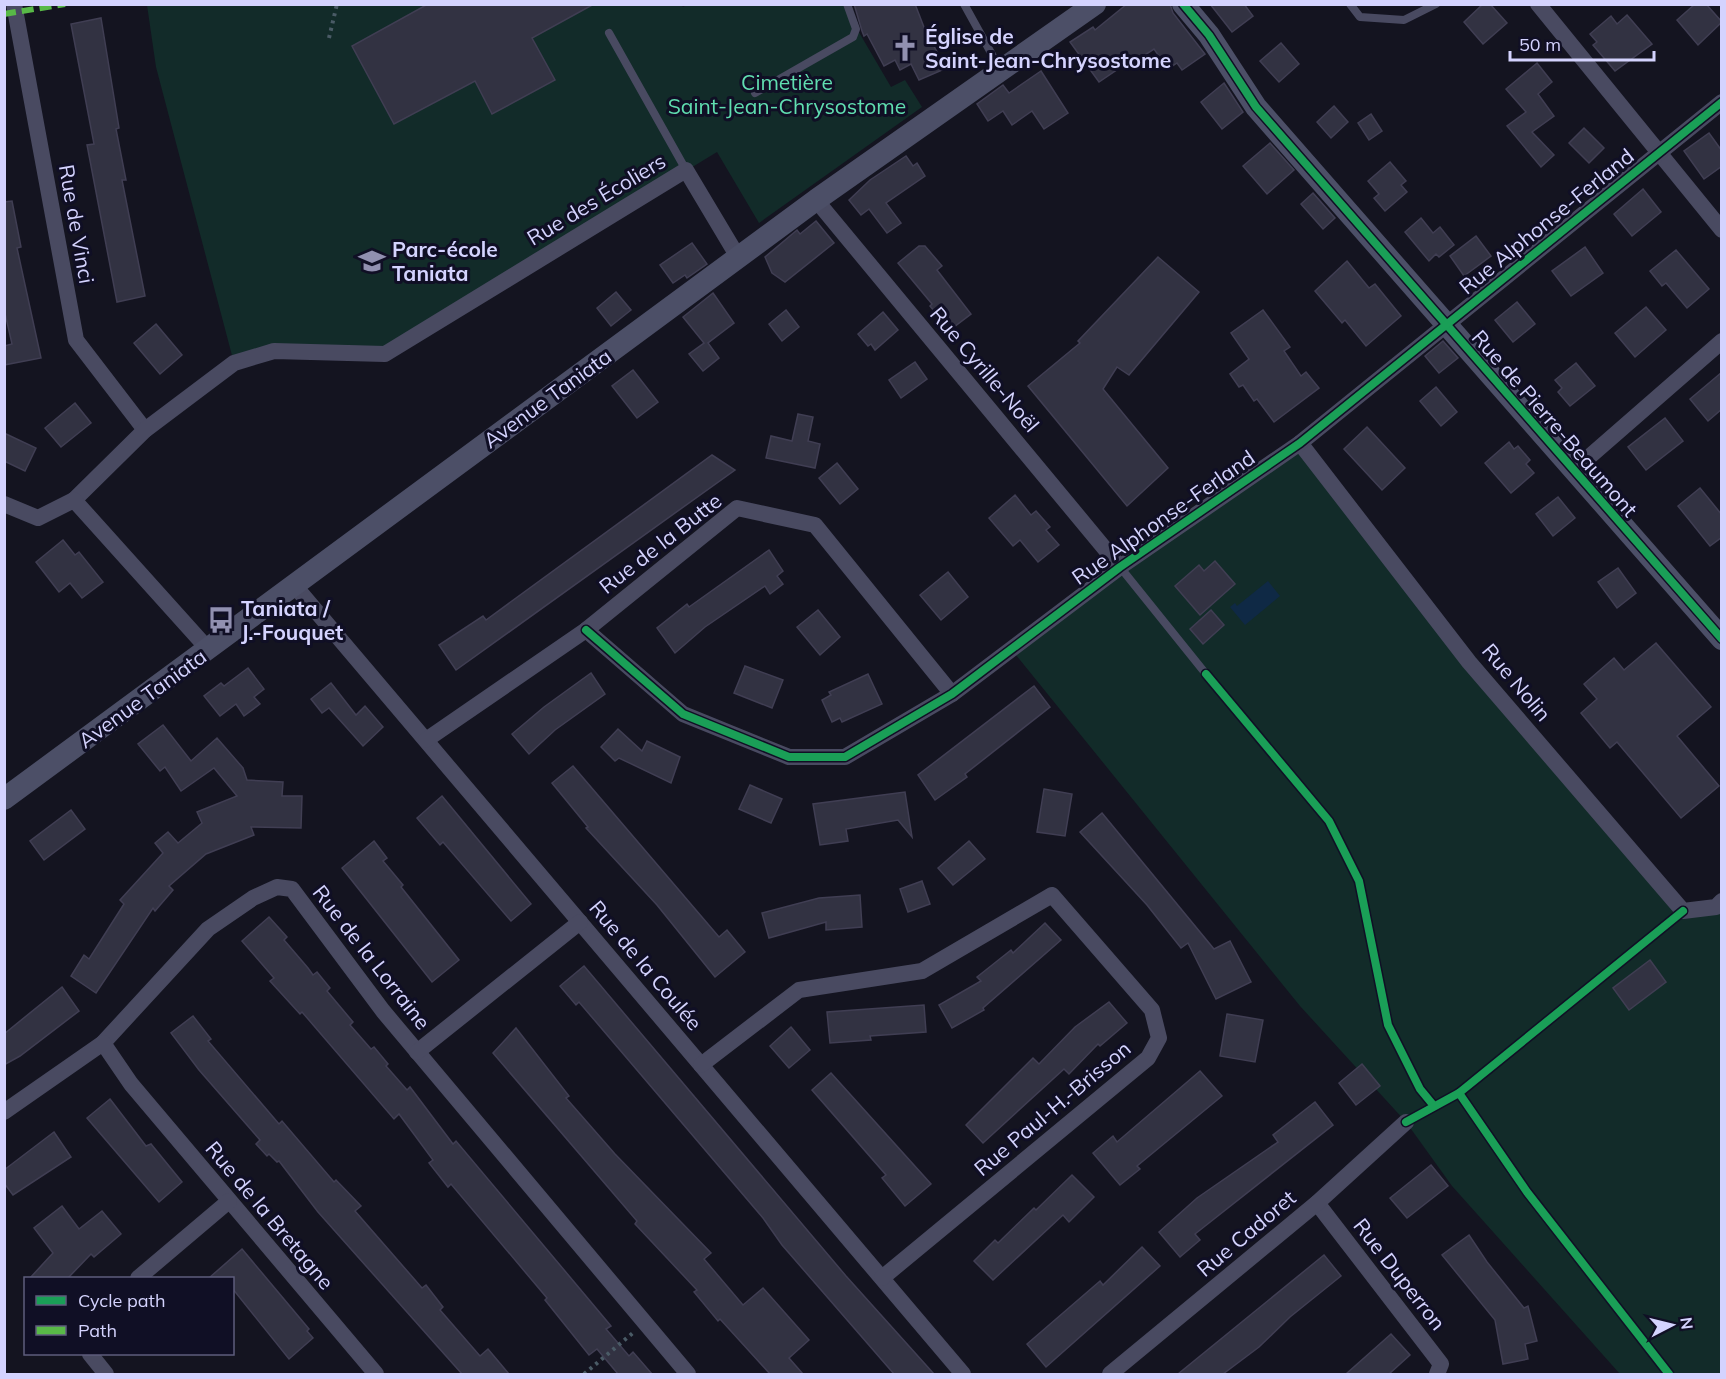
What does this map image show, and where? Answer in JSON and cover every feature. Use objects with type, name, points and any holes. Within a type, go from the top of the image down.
[{"type":"main road","name":"Rue de Pierre-Beaumont","points":[[1184,4],[1209,35],[1256,107],[1722,639]]},
{"type":"main road","points":[[1201,4],[1209,35]]},
{"type":"main road","name":"Avenue Taniata","points":[[4,799],[738,257],[1089,6]]},
{"type":"street","name":"Rue de Vinci","points":[[15,4],[76,340],[145,429]]},
{"type":"street","points":[[1538,4],[1722,230]]},
{"type":"street","name":"Rue Alphonse-Ferland","points":[[586,630],[683,714],[789,757],[844,757],[952,694],[1120,567],[1300,443],[1722,102]]},
{"type":"street","name":"Rue des Écoliers","points":[[74,501],[145,429],[234,363],[274,351],[385,354],[686,170],[738,257]]},
{"type":"street","name":"Rue Cyrille-Noël","points":[[816,200],[1120,567]]},
{"type":"street","points":[[1573,471],[1722,341]]},
{"type":"street","name":"Rue Nolin","points":[[1300,443],[1469,662],[1683,911],[1716,907],[1722,901]]},
{"type":"street","points":[[4,504],[38,518],[74,501],[208,649]]},
{"type":"street","name":"Rue de la Butte","points":[[426,740],[586,630],[737,508],[815,525],[952,694]]},
{"type":"street","name":"Rue de la Coulée","points":[[294,585],[963,1374]]},
{"type":"street","name":"Rue de la Lorraine","points":[[4,1112],[103,1043],[208,929],[232,910],[277,887],[292,890],[382,1011],[688,1374]]},
{"type":"street","name":"Rue Paul-H.-Brisson","points":[[701,1065],[799,990],[922,971],[1052,895],[1152,1010],[1159,1038],[1148,1058],[882,1278]]},
{"type":"street","name":"Rue de la Lorraine","points":[[417,1052],[580,922]]},
{"type":"street","name":"Rue de la Bretagne","points":[[103,1043],[131,1084],[376,1374]]},
{"type":"street","name":"Rue Cadoret","points":[[1110,1374],[1317,1203],[1406,1122]]},
{"type":"street","points":[[139,1277],[229,1201]]},
{"type":"street","name":"Rue Duperron","points":[[1317,1203],[1441,1364],[1437,1374]]},
{"type":"street","points":[[92,1355],[106,1374]]},
{"type":"lane","points":[[755,93],[853,37],[856,29],[847,4]]},
{"type":"lane","points":[[964,4],[1001,70]]},
{"type":"lane","points":[[1350,4],[1360,18],[1404,20],[1436,4]]},
{"type":"lane","points":[[609,33],[686,170]]},
{"type":"lane","points":[[1120,567],[1206,674]]},
{"type":"path","points":[[329,38],[337,4]]},
{"type":"path","points":[[584,1374],[645,1323]]},
{"type":"green space","name":"Parc-école Taniata","points":[[681,4],[683,7],[688,4],[843,5],[891,87],[905,80],[922,107],[759,223],[717,152],[385,354],[274,351],[234,363],[156,67],[147,5]]},
{"type":"green space","points":[[1300,443],[1683,911],[1721,901],[1721,1374],[1620,1374],[1452,1186],[1406,1122],[1300,1006],[1012,650]]},
{"type":"water","points":[[1268,581],[1280,596],[1245,625],[1230,607],[1235,603],[1237,606]]},
{"type":"building","points":[[428,4],[594,4],[532,38],[555,80],[492,114],[475,81],[394,124],[352,46]]},
{"type":"building","name":"Église de Saint-Jean-Chrysostome","points":[[854,4],[915,4],[927,35],[947,68],[919,80],[911,64],[900,70],[895,60],[884,66],[867,34],[864,36]]},
{"type":"building","points":[[1127,4],[1170,4],[1173,13],[1205,54],[1182,70],[1177,63],[1168,69],[1154,49],[1134,62],[1133,59],[1099,82],[1070,42],[1093,27],[1095,30]]},
{"type":"building","points":[[1210,4],[1244,4],[1253,16],[1232,32]]},
{"type":"building","points":[[1483,4],[1490,4],[1507,23],[1483,44],[1464,22]]},
{"type":"building","points":[[1695,4],[1706,4],[1722,22],[1698,45],[1677,20]]},
{"type":"building","points":[[1627,15],[1652,44],[1615,71],[1593,45],[1597,42],[1590,34],[1611,16],[1617,24]]},
{"type":"building","points":[[101,18],[119,128],[116,129],[126,180],[122,180],[145,296],[117,302],[87,145],[94,144],[71,24]]},
{"type":"building","points":[[1281,43],[1299,64],[1279,82],[1260,61]]},
{"type":"building","points":[[1537,63],[1552,82],[1538,94],[1554,116],[1532,132],[1554,155],[1541,167],[1507,126],[1526,112],[1506,89]]},
{"type":"building","points":[[1041,71],[1068,113],[1044,129],[1032,111],[1012,125],[1003,111],[988,121],[977,104],[1003,85],[1009,93]]},
{"type":"building","points":[[1224,83],[1243,112],[1222,129],[1201,102]]},
{"type":"building","points":[[1334,106],[1348,122],[1331,138],[1317,122]]},
{"type":"building","points":[[1371,114],[1382,131],[1369,140],[1358,123]]},
{"type":"building","points":[[1584,128],[1604,148],[1589,163],[1569,143]]},
{"type":"building","points":[[1709,133],[1722,151],[1722,166],[1704,179],[1684,151]]},
{"type":"building","points":[[1270,143],[1294,170],[1267,194],[1243,166]]},
{"type":"building","points":[[906,156],[913,166],[917,163],[925,176],[886,203],[901,223],[887,233],[869,209],[861,215],[849,200],[870,180]]},
{"type":"building","points":[[1390,162],[1406,181],[1401,185],[1407,192],[1385,211],[1374,198],[1379,194],[1368,181]]},
{"type":"building","points":[[1643,189],[1661,212],[1632,236],[1614,214]]},
{"type":"building","points":[[1313,193],[1335,218],[1323,229],[1301,204]]},
{"type":"building","points":[[12,201],[21,247],[17,248],[41,358],[4,365],[4,346],[12,344],[4,309],[4,202]]},
{"type":"building","points":[[1421,218],[1433,233],[1440,227],[1454,245],[1439,257],[1436,254],[1429,261],[1405,232]]},
{"type":"building","points":[[816,221],[834,243],[785,282],[772,273],[765,257],[797,230],[800,234]]},
{"type":"building","points":[[1476,236],[1491,256],[1464,276],[1450,256]]},
{"type":"building","points":[[692,243],[707,264],[687,278],[685,275],[673,283],[660,265]]},
{"type":"building","points":[[919,246],[925,246],[942,266],[937,270],[971,314],[950,330],[898,263]]},
{"type":"building","points":[[1585,247],[1603,273],[1571,296],[1552,271]]},
{"type":"building","points":[[1676,250],[1709,289],[1687,308],[1666,283],[1662,286],[1650,271]]},
{"type":"building","points":[[1158,257],[1199,292],[1129,375],[1117,367],[1103,389],[1168,468],[1127,506],[1028,386],[1080,343],[1078,341]]},
{"type":"building","points":[[1347,261],[1369,288],[1375,284],[1401,316],[1366,346],[1345,320],[1342,323],[1315,291]]},
{"type":"building","points":[[616,292],[631,310],[611,326],[597,308]]},
{"type":"building","points":[[713,293],[734,323],[708,343],[719,358],[703,371],[689,354],[704,343],[683,317]]},
{"type":"building","points":[[1517,302],[1535,324],[1513,342],[1495,320]]},
{"type":"building","points":[[1646,307],[1666,330],[1635,357],[1615,333]]},
{"type":"building","points":[[786,310],[799,327],[782,341],[769,324]]},
{"type":"building","points":[[1263,310],[1290,347],[1284,351],[1301,376],[1306,372],[1319,388],[1274,422],[1257,399],[1254,401],[1243,385],[1239,387],[1230,374],[1249,359],[1231,333]]},
{"type":"building","points":[[883,312],[898,330],[875,350],[871,344],[868,346],[858,334]]},
{"type":"building","points":[[156,324],[182,355],[160,374],[134,343]]},
{"type":"building","points":[[1443,341],[1458,358],[1439,373],[1425,356]]},
{"type":"building","points":[[915,362],[927,379],[901,398],[889,380]]},
{"type":"building","points":[[1576,363],[1595,386],[1570,406],[1558,392],[1562,388],[1555,380]]},
{"type":"building","points":[[633,370],[658,402],[637,418],[612,386]]},
{"type":"building","points":[[1722,372],[1722,409],[1708,421],[1690,399]]},
{"type":"building","points":[[1436,387],[1457,412],[1441,426],[1420,401]]},
{"type":"building","points":[[75,403],[91,423],[61,447],[45,428]]},
{"type":"building","points":[[798,414],[813,417],[808,441],[820,444],[815,468],[766,458],[771,436],[792,441]]},
{"type":"building","points":[[1665,418],[1683,441],[1646,470],[1628,447]]},
{"type":"building","points":[[1367,427],[1405,468],[1382,490],[1344,449]]},
{"type":"building","points":[[4,433],[36,448],[25,471],[4,461]]},
{"type":"building","points":[[1509,442],[1514,449],[1518,446],[1530,460],[1526,464],[1534,473],[1511,493],[1485,463]]},
{"type":"building","points":[[712,455],[735,470],[456,670],[439,645],[483,616],[486,620]]},
{"type":"building","points":[[837,463],[858,489],[840,504],[819,478]]},
{"type":"building","points":[[1700,488],[1722,515],[1722,537],[1710,546],[1678,506]]},
{"type":"building","points":[[1015,495],[1031,515],[1036,511],[1050,527],[1046,530],[1059,545],[1038,562],[1020,540],[1013,546],[989,518]]},
{"type":"building","points":[[1558,497],[1575,518],[1553,536],[1536,514]]},
{"type":"building","points":[[63,540],[75,555],[79,552],[103,582],[82,598],[70,583],[59,592],[36,562]]},
{"type":"building","points":[[769,550],[783,571],[777,576],[783,584],[770,594],[765,586],[705,627],[675,653],[657,628],[687,604],[689,607]]},
{"type":"building","points":[[1215,561],[1235,584],[1200,615],[1175,586],[1199,565],[1204,571]]},
{"type":"building","points":[[1618,568],[1636,593],[1617,608],[1598,582]]},
{"type":"building","points":[[948,572],[968,597],[941,620],[920,595]]},
{"type":"building","points":[[818,610],[840,637],[820,655],[797,627]]},
{"type":"building","points":[[1211,610],[1224,625],[1203,644],[1190,629]]},
{"type":"building","points":[[1656,643],[1711,707],[1677,736],[1719,786],[1681,818],[1617,742],[1610,748],[1581,713],[1597,699],[1584,684],[1614,658],[1624,670]]},
{"type":"building","points":[[745,666],[783,680],[772,708],[734,693]]},
{"type":"building","points":[[248,668],[264,689],[254,697],[260,704],[244,716],[236,704],[220,716],[204,696],[221,683],[224,686]]},
{"type":"building","points":[[591,673],[605,694],[555,730],[529,754],[512,734],[544,707]]},
{"type":"building","points":[[868,674],[882,704],[842,722],[840,718],[832,722],[822,700],[831,695],[829,692]]},
{"type":"building","points":[[331,683],[356,715],[365,706],[383,727],[363,746],[329,708],[322,713],[311,699]]},
{"type":"building","points":[[1034,686],[1050,707],[965,774],[967,777],[935,800],[918,775]]},
{"type":"building","points":[[163,725],[191,761],[217,738],[243,768],[247,780],[283,782],[282,796],[302,796],[301,828],[251,827],[254,835],[206,854],[169,886],[173,890],[155,911],[153,908],[96,993],[71,976],[84,955],[89,959],[124,904],[120,900],[163,853],[155,843],[168,832],[178,843],[202,823],[197,812],[237,796],[214,768],[181,791],[165,767],[160,771],[138,744]]},
{"type":"building","points":[[618,729],[642,751],[647,741],[680,757],[671,783],[619,758],[615,761],[601,747]]},
{"type":"building","points":[[573,766],[719,937],[727,930],[745,952],[715,977],[657,905],[586,828],[588,827],[552,783]]},
{"type":"building","points":[[750,785],[782,799],[771,823],[739,809]]},
{"type":"building","points":[[1044,789],[1072,794],[1065,836],[1037,832]]},
{"type":"building","points":[[905,792],[912,837],[898,820],[846,829],[848,841],[820,845],[813,804]]},
{"type":"building","points":[[442,796],[531,904],[511,921],[443,842],[440,845],[417,818]]},
{"type":"building","points":[[71,810],[85,829],[44,860],[30,841]]},
{"type":"building","points":[[1102,813],[1214,949],[1230,941],[1251,982],[1216,999],[1188,943],[1181,948],[1147,905],[1080,832]]},
{"type":"building","points":[[374,841],[387,858],[383,861],[403,885],[401,887],[459,960],[432,982],[342,868]]},
{"type":"building","points":[[969,841],[985,859],[953,885],[938,868]]},
{"type":"building","points":[[922,881],[930,904],[908,912],[900,889]]},
{"type":"building","points":[[860,895],[862,927],[826,930],[826,922],[769,938],[762,913],[819,898]]},
{"type":"building","points":[[269,917],[287,937],[284,940],[313,975],[317,972],[330,988],[327,991],[353,1022],[350,1025],[371,1049],[374,1047],[388,1064],[386,1066],[407,1090],[410,1087],[453,1144],[456,1141],[611,1326],[606,1329],[629,1356],[633,1352],[652,1374],[618,1374],[597,1349],[589,1355],[545,1300],[547,1298],[451,1184],[448,1187],[429,1163],[433,1160],[399,1114],[394,1119],[302,1012],[300,1014],[270,981],[274,978],[242,941]]},
{"type":"building","points":[[1045,923],[1061,940],[983,1008],[984,1010],[952,1028],[939,1005],[981,981],[977,977],[1011,950],[1013,953]]},
{"type":"building","points":[[1650,960],[1666,982],[1629,1010],[1613,988]]},
{"type":"building","points":[[584,966],[846,1276],[934,1374],[894,1374],[782,1245],[763,1218],[579,1002],[576,1005],[560,986]]},
{"type":"building","points":[[62,987],[79,1011],[20,1056],[4,1065],[4,1034]]},
{"type":"building","points":[[1109,1002],[1127,1023],[1100,1046],[1098,1044],[1069,1074],[1064,1069],[983,1143],[966,1125],[1033,1058],[1039,1064],[1075,1027]]},
{"type":"building","points":[[924,1005],[926,1032],[870,1036],[871,1040],[830,1043],[827,1012]]},
{"type":"building","points":[[1227,1014],[1263,1020],[1255,1062],[1220,1056]]},
{"type":"building","points":[[193,1016],[211,1039],[208,1041],[279,1124],[282,1121],[334,1182],[336,1180],[361,1206],[355,1211],[422,1288],[426,1285],[443,1307],[440,1310],[480,1356],[488,1349],[509,1374],[462,1374],[318,1212],[279,1161],[277,1162],[269,1154],[267,1156],[256,1144],[260,1140],[199,1070],[171,1033]]},
{"type":"building","points":[[791,1027],[810,1050],[789,1068],[770,1046]]},
{"type":"building","points":[[516,1028],[569,1096],[566,1098],[615,1154],[711,1253],[704,1259],[743,1305],[763,1288],[809,1340],[789,1358],[803,1374],[770,1374],[720,1319],[718,1321],[694,1292],[697,1290],[635,1224],[637,1221],[493,1053]]},
{"type":"building","points":[[1362,1064],[1380,1086],[1356,1105],[1339,1083]]},
{"type":"building","points":[[1200,1071],[1222,1096],[1137,1166],[1140,1169],[1120,1185],[1093,1153],[1113,1136],[1117,1142]]},
{"type":"building","points":[[831,1073],[931,1184],[905,1206],[882,1178],[886,1175],[812,1090]]},
{"type":"building","points":[[110,1099],[146,1146],[151,1144],[182,1182],[159,1202],[87,1118]]},
{"type":"building","points":[[1315,1102],[1333,1125],[1195,1234],[1200,1240],[1180,1257],[1159,1232],[1197,1198],[1278,1142],[1273,1135]]},
{"type":"building","points":[[54,1132],[71,1157],[13,1195],[4,1183],[4,1170]]},
{"type":"building","points":[[1431,1165],[1448,1186],[1407,1218],[1390,1198]]},
{"type":"building","points":[[1072,1175],[1094,1197],[1069,1222],[1063,1215],[993,1280],[974,1261],[995,1240],[998,1243],[1034,1208],[1036,1210]]},
{"type":"building","points":[[62,1206],[79,1229],[102,1211],[121,1234],[94,1257],[91,1254],[69,1277],[31,1277],[53,1253],[34,1228]]},
{"type":"building","points":[[1469,1235],[1487,1262],[1524,1308],[1528,1306],[1537,1341],[1525,1344],[1528,1359],[1503,1364],[1495,1320],[1442,1255]]},
{"type":"building","points":[[1142,1247],[1160,1266],[1046,1367],[1027,1344],[1100,1281],[1103,1285]]},
{"type":"building","points":[[242,1249],[309,1329],[307,1331],[313,1338],[289,1359],[234,1290],[234,1277],[210,1277]]},
{"type":"building","points":[[1324,1255],[1341,1276],[1290,1317],[1259,1347],[1223,1374],[1178,1374]]},
{"type":"building","points":[[1391,1334],[1410,1355],[1389,1374],[1346,1374]]},
{"type":"marked path","points":[[4,14],[65,4]]},
{"type":"cycle path","points":[[1183,4],[1209,35],[1256,107],[1722,639]]},
{"type":"cycle path","points":[[586,630],[683,714],[789,757],[845,757],[952,694],[1120,567],[1300,443],[1722,102]]},
{"type":"cycle path","points":[[1206,674],[1329,821],[1359,881],[1388,1025],[1420,1089],[1434,1106]]},
{"type":"cycle path","points":[[1406,1122],[1459,1093],[1683,911]]},
{"type":"cycle path","points":[[1459,1093],[1527,1192],[1669,1374]]},
{"type":"place","name":"Église de Saint-Jean-Chrysostome","points":[[905,48]]},
{"type":"place","name":"Parc-école Taniata","points":[[372,261]]},
{"type":"place","name":"Taniata / J.-Fouquet","points":[[221,620]]},
{"type":"park label","name":"Cimetière Saint-Jean-Chrysostome","points":[[787,94]]}]
